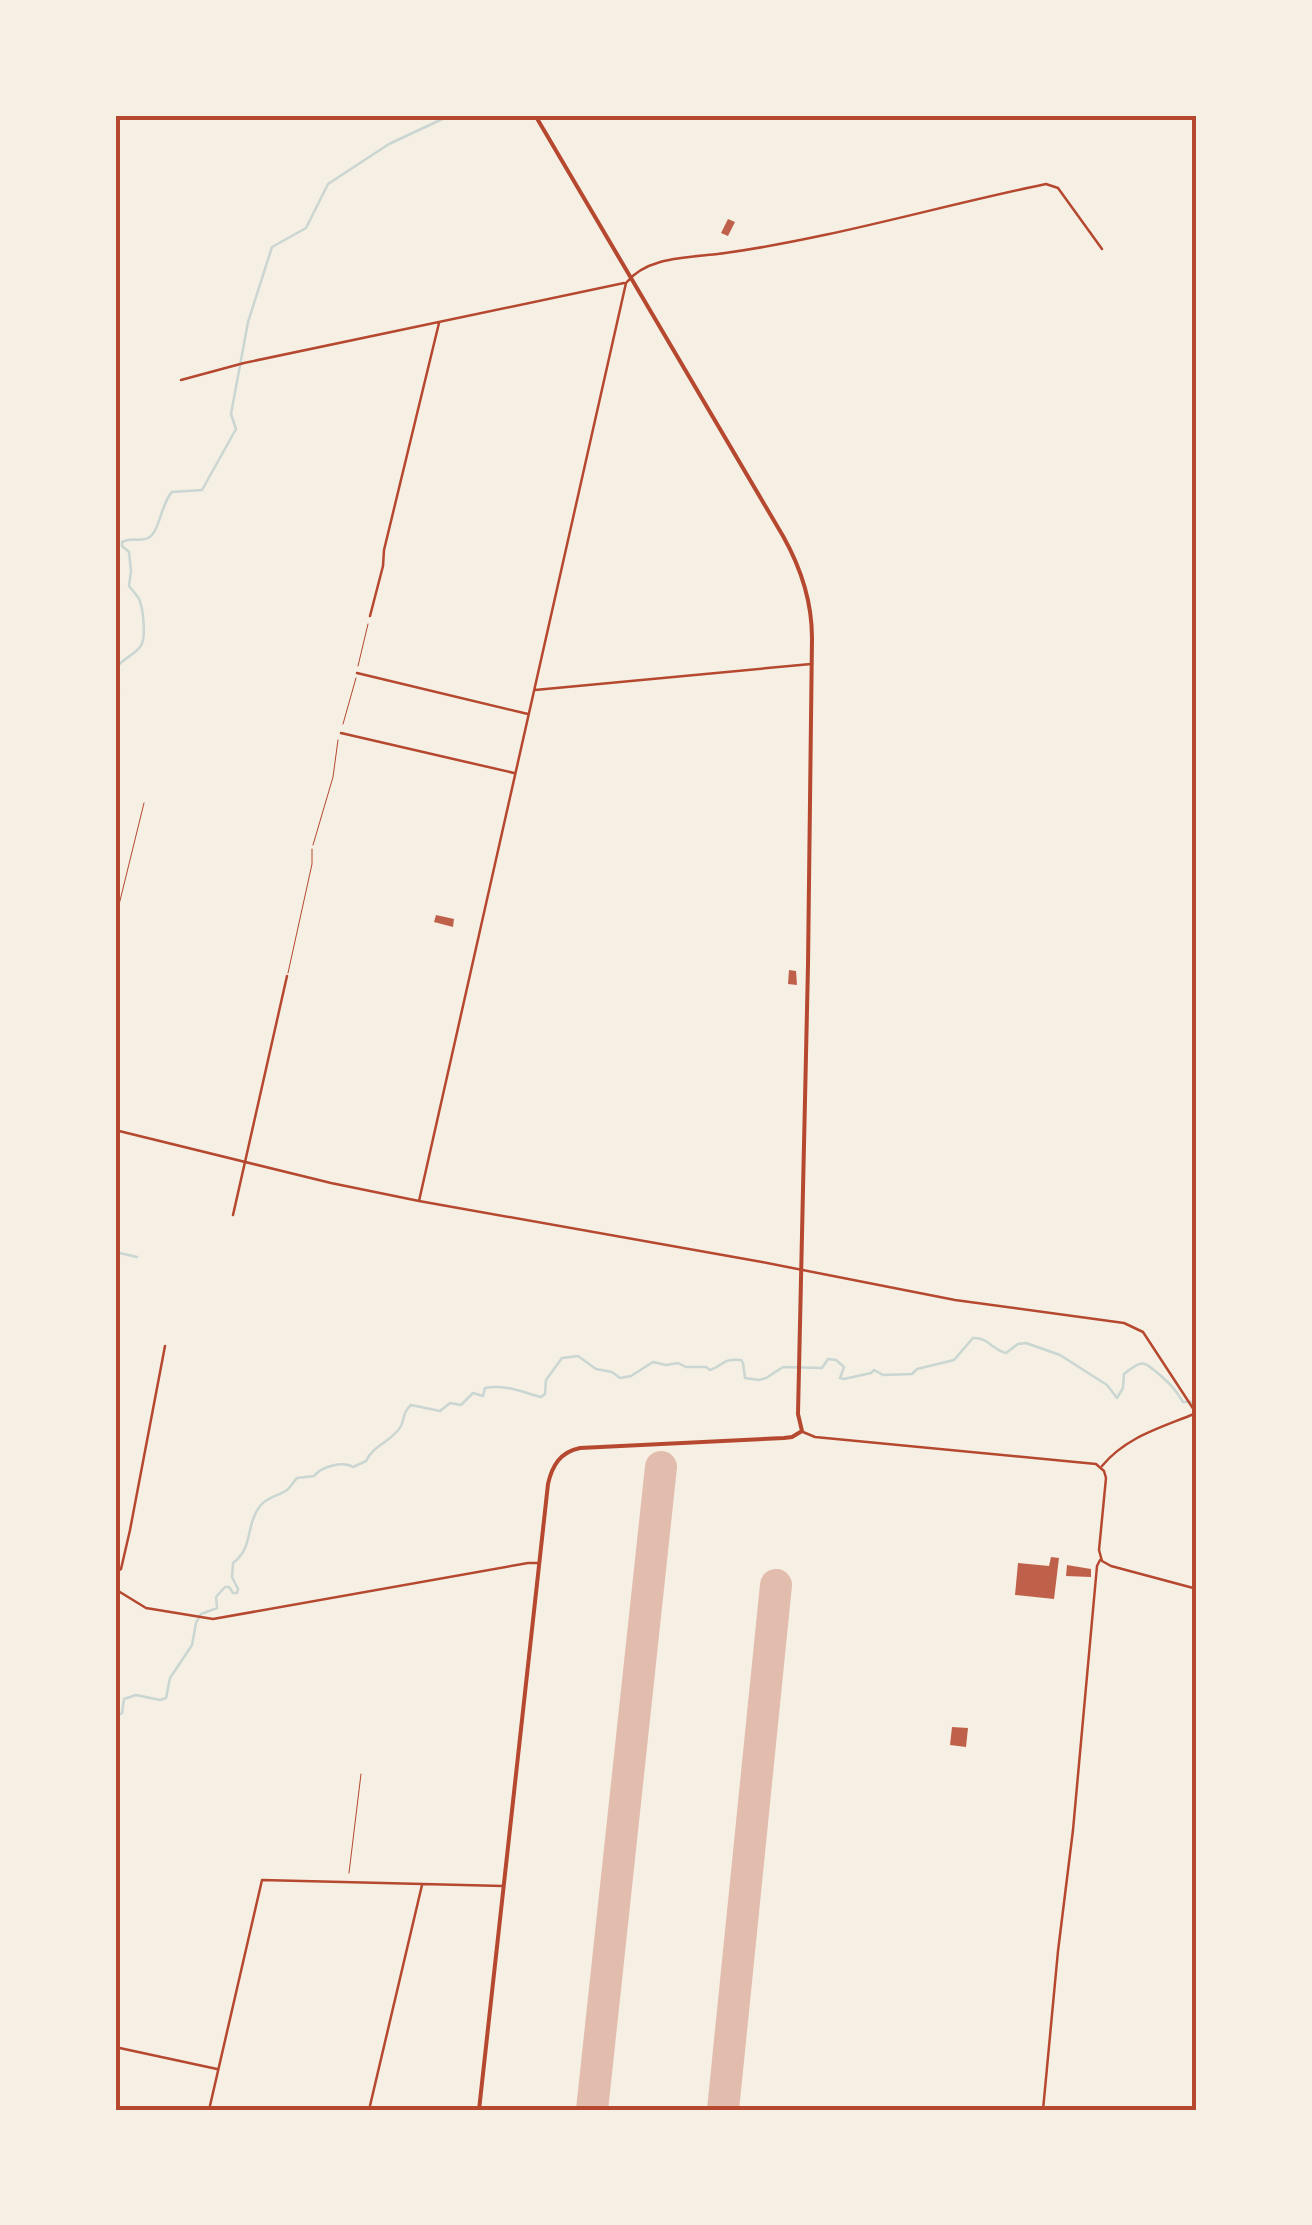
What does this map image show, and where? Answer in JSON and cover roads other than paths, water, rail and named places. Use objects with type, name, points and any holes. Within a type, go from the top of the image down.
[{"type":"main road","points":[[479,2110],[550,1475],[559,1458],[572,1450],[784,1438],[802,1431],[798,1420],[798,1378],[812,664],[812,621],[807,593],[790,549],[534,115]]},
{"type":"street","points":[[418,1202],[630,277],[650,265],[780,244],[1046,184],[1058,188],[1102,249]]},
{"type":"street","points":[[181,380],[626,283]]},
{"type":"street","points":[[370,616],[439,322]]},
{"type":"street","points":[[535,690],[812,664]]},
{"type":"street","points":[[357,673],[529,714]]},
{"type":"street","points":[[341,733],[516,773]]},
{"type":"street","points":[[233,1216],[287,976]]},
{"type":"street","points":[[115,1130],[418,1202],[955,1300],[1124,1323],[1143,1332],[1196,1411],[1128,1442],[1102,1468]]},
{"type":"street","points":[[115,1574],[120,1569],[130,1530],[165,1346]]},
{"type":"street","points":[[802,1431],[814,1438],[1090,1462],[1102,1468],[1106,1482],[1100,1559],[1043,2110]]},
{"type":"street","points":[[1100,1559],[1111,1566],[1197,1590]]},
{"type":"street","points":[[115,1589],[146,1608],[204,1618],[240,1616],[539,1564]]},
{"type":"street","points":[[209,2110],[262,1880],[504,1886]]},
{"type":"street","points":[[369,2110],[422,1884]]},
{"type":"street","points":[[115,2047],[218,2069]]},
{"type":"lane","points":[[287,976],[312,849]]},
{"type":"waterway","points":[[115,699],[119,691],[115,669],[140,647],[144,631],[140,603],[129,586],[129,552],[122,542],[152,535],[172,492],[202,490],[236,429],[231,414],[248,322],[272,247],[306,228],[328,184],[389,144],[451,115]]},
{"type":"waterway","points":[[115,1252],[137,1257]]},
{"type":"waterway","points":[[115,1717],[122,1713],[124,1699],[136,1695],[166,1698],[170,1678],[192,1645],[201,1614],[217,1608],[216,1597],[225,1587],[237,1593],[233,1563],[244,1550],[255,1514],[263,1503],[287,1490],[297,1478],[314,1476],[333,1465],[353,1467],[366,1461],[397,1431],[411,1405],[440,1411],[450,1403],[461,1405],[473,1393],[483,1396],[485,1388],[492,1387],[541,1397],[546,1380],[562,1358],[578,1356],[596,1369],[620,1378],[653,1362],[710,1370],[726,1361],[741,1360],[745,1378],[759,1380],[783,1367],[822,1368],[828,1359],[844,1367],[840,1378],[844,1379],[874,1370],[883,1375],[912,1374],[917,1369],[954,1360],[973,1338],[978,1338],[1006,1353],[1026,1343],[1060,1355],[1107,1385],[1117,1398],[1124,1374],[1139,1364],[1146,1365],[1170,1384],[1183,1402],[1197,1405]]}]
